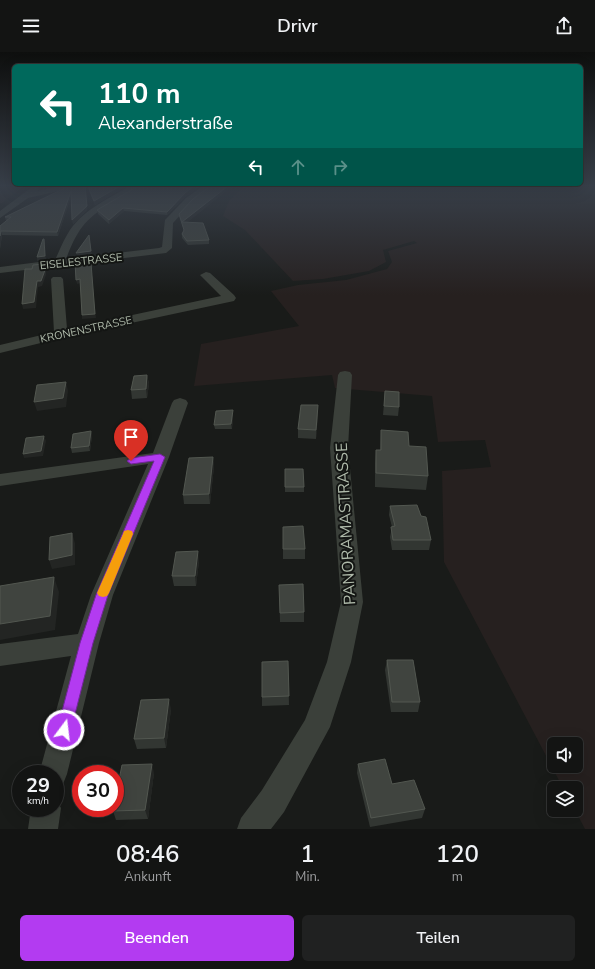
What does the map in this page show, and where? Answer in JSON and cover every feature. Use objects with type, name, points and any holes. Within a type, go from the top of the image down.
[{"type":"street","points":[[60,264],[72,232],[80,222]]},
{"type":"street","name":"EISELESTRASSE","points":[[0,270],[162,251],[167,248],[168,222]]},
{"type":"street","name":"KRONENSTRASSE","points":[[0,349],[60,334],[230,298],[206,275]]},
{"type":"street","points":[[57,279],[60,334]]},
{"type":"street","name":"PANORAMASTRASSE","points":[[252,829],[272,801],[316,727],[339,662],[352,602],[339,448],[345,375]]},
{"type":"street","points":[[55,765],[87,643],[102,595],[160,457],[180,403]]},
{"type":"street","points":[[0,480],[160,457]]},
{"type":"street","points":[[0,654],[87,643]]},
{"type":"street","points":[[43,829],[45,817]]},
{"type":"shaded area","points":[[233,222],[595,222],[595,829],[585,829],[579,817],[583,817],[583,781],[559,781],[555,773],[583,773],[583,737],[547,737],[547,758],[444,562],[442,471],[491,467],[485,440],[438,442],[432,396],[335,388],[332,375],[194,386],[201,344],[299,326],[271,291],[298,285],[346,280],[387,269],[392,262],[388,251],[417,243],[414,241],[383,250],[386,262],[369,271],[323,279],[293,281],[245,230]]},
{"type":"building","points":[[5,222],[60,222],[57,232],[1,231],[0,236],[0,226]]},
{"type":"building","points":[[182,222],[203,223],[209,240],[187,241],[182,234],[184,230]]},
{"type":"building","points":[[89,235],[91,251],[76,253]]},
{"type":"building","points":[[43,239],[45,256],[37,257]]},
{"type":"building","points":[[90,260],[95,314],[82,315],[80,279],[76,280],[75,262]]},
{"type":"building","points":[[44,264],[45,270],[41,281],[37,281],[34,302],[22,304],[25,269],[32,269],[33,265]]},
{"type":"building","points":[[147,375],[146,389],[131,390],[134,376]]},
{"type":"building","points":[[66,382],[63,398],[34,402],[37,385]]},
{"type":"building","points":[[385,391],[399,392],[399,407],[384,406]]},
{"type":"building","points":[[301,405],[318,405],[316,430],[298,429]]},
{"type":"building","points":[[233,410],[231,424],[214,425],[216,411]]},
{"type":"building","points":[[136,426],[135,441],[117,442],[118,428]]},
{"type":"building","points":[[381,430],[408,432],[409,446],[426,447],[428,476],[376,473],[376,450],[381,450]]},
{"type":"building","points":[[91,431],[89,446],[71,448],[73,434]]},
{"type":"building","points":[[44,436],[41,451],[23,454],[26,438]]},
{"type":"building","points":[[213,457],[209,494],[183,495],[189,458]]},
{"type":"building","points":[[285,469],[303,469],[304,487],[285,487]]},
{"type":"building","points":[[417,505],[421,516],[426,517],[431,540],[393,540],[391,527],[395,526],[390,506]]},
{"type":"building","points":[[303,526],[305,549],[283,549],[283,527]]},
{"type":"building","points":[[72,533],[72,555],[49,560],[50,537]]},
{"type":"building","points":[[198,551],[195,576],[172,576],[176,552]]},
{"type":"building","points":[[54,577],[50,616],[0,624],[0,586]]},
{"type":"building","points":[[303,584],[304,612],[280,613],[279,585]]},
{"type":"building","points":[[387,660],[413,660],[420,702],[392,702]]},
{"type":"building","points":[[288,661],[289,696],[262,697],[262,662]]},
{"type":"building","points":[[169,699],[164,738],[134,739],[141,700]]},
{"type":"building","points":[[385,759],[392,784],[414,780],[425,809],[371,818],[358,764]]},
{"type":"building","points":[[152,764],[145,810],[124,811],[124,765],[122,765]]},
{"type":"slow traffic","points":[[103,593],[128,534]]},
{"type":"route","points":[[64,730],[87,643],[102,595],[160,457],[131,461]]}]
